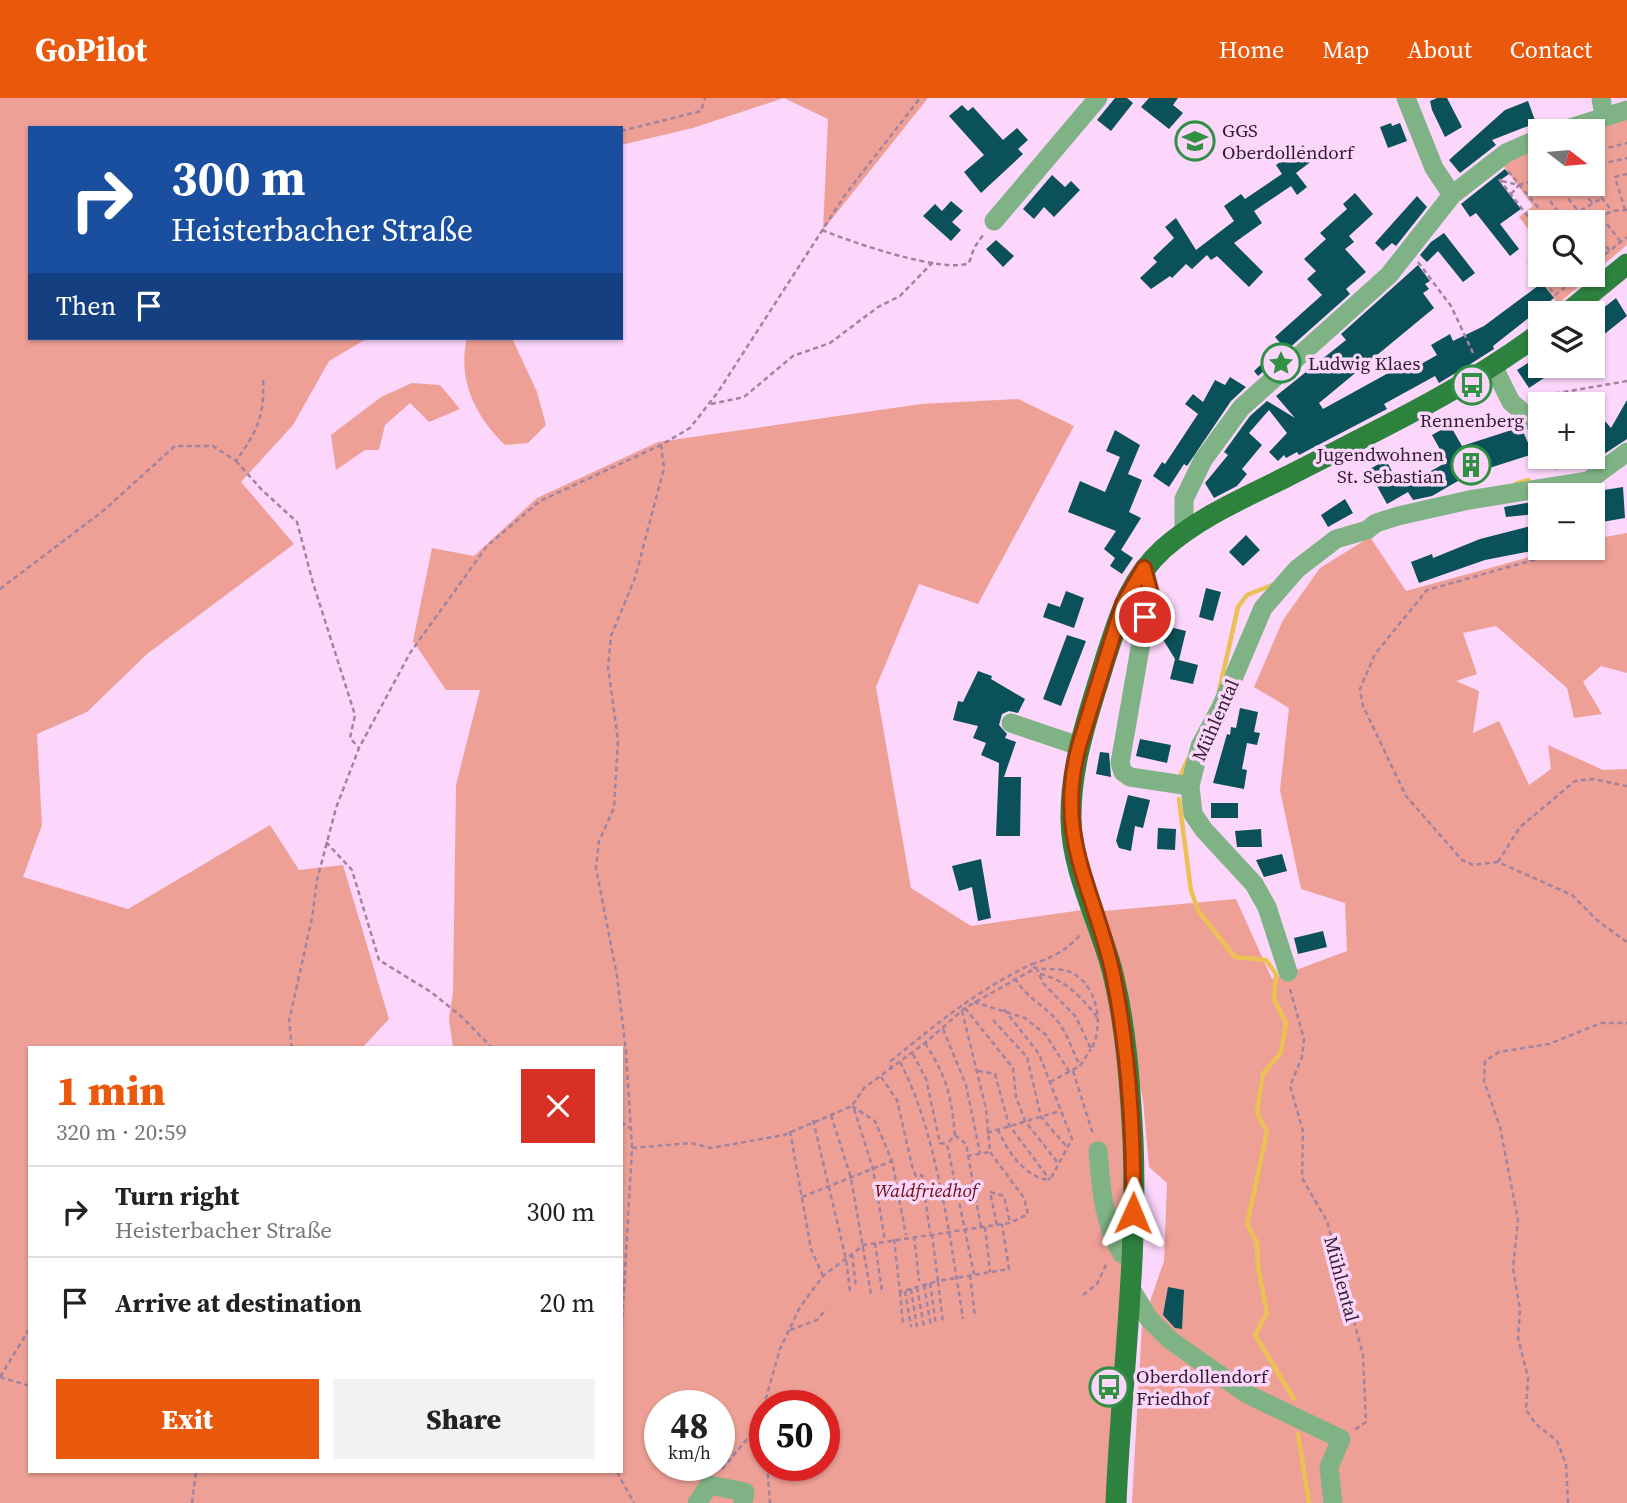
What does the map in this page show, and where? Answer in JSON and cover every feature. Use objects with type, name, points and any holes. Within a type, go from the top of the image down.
[{"type":"main road","points":[[1578,301],[1618,257]]},
{"type":"main road","points":[[1116,1503],[1133,1257],[1133,1135],[1125,1040],[1112,972],[1078,866],[1072,835],[1074,765],[1123,604],[1144,568],[1184,532],[1488,371],[1528,342]]},
{"type":"street","points":[[993,221],[1098,98]]},
{"type":"street","points":[[1406,98],[1434,168],[1452,195]]},
{"type":"street","points":[[1582,119],[1602,108],[1627,110]]},
{"type":"street","points":[[1184,532],[1184,499],[1203,460],[1241,408],[1389,275],[1452,195],[1528,146]]},
{"type":"street","points":[[1488,371],[1511,402],[1528,417]]},
{"type":"street","name":"Mühlental","points":[[1288,972],[1267,908],[1254,884],[1204,830],[1194,814],[1190,786],[1200,746],[1221,707],[1263,608],[1297,569],[1336,538],[1422,510],[1588,481],[1627,452]]},
{"type":"street","points":[[1144,568],[1150,591],[1120,763],[1123,772],[1130,777],[1190,786]]},
{"type":"street","points":[[1011,723],[1079,746]]},
{"type":"street","points":[[1098,1151],[1101,1196],[1113,1240],[1122,1254],[1133,1257]]},
{"type":"street","points":[[1131,1289],[1149,1319],[1170,1340],[1247,1394],[1341,1439],[1329,1467],[1332,1503]]},
{"type":"street","points":[[697,1503],[709,1485],[745,1492],[743,1503]]},
{"type":"path","points":[[623,130],[701,111],[705,98]]},
{"type":"path","points":[[292,1046],[289,1021],[326,842],[359,748],[410,653],[487,546],[540,501],[661,445],[690,428],[709,404],[822,230],[875,154],[920,98]]},
{"type":"path","points":[[1605,149],[1627,143]]},
{"type":"path","points":[[1605,163],[1627,158]]},
{"type":"path","points":[[1498,167],[1501,181],[1528,216]]},
{"type":"path","points":[[1498,167],[1519,185],[1540,210]]},
{"type":"path","points":[[1605,215],[1626,210],[1615,177],[1627,174]]},
{"type":"path","points":[[1501,181],[1519,185],[1528,182]]},
{"type":"path","points":[[1511,194],[1519,185]]},
{"type":"path","points":[[1566,196],[1577,210]]},
{"type":"path","points":[[1587,196],[1593,204]]},
{"type":"path","points":[[1582,210],[1602,198],[1612,211]]},
{"type":"path","points":[[1549,201],[1557,210]]},
{"type":"path","points":[[822,230],[912,260],[957,268],[970,263],[974,247],[993,221]]},
{"type":"path","points":[[1607,225],[1621,242]]},
{"type":"path","points":[[1618,257],[1621,242],[1627,237]]},
{"type":"path","points":[[1605,243],[1618,257]]},
{"type":"path","points":[[1410,251],[1451,306],[1488,371]]},
{"type":"path","points":[[709,404],[744,397],[793,356],[830,343],[878,307],[901,296],[933,262]]},
{"type":"path","points":[[1549,287],[1555,295],[1565,287]]},
{"type":"path","points":[[236,461],[256,433],[264,401],[263,379]]},
{"type":"path","points":[[1511,402],[1627,380]]},
{"type":"path","points":[[623,1308],[632,1148],[626,1051],[617,976],[596,868],[599,841],[614,808],[618,740],[608,667],[611,636],[635,578],[664,468],[661,445]]},
{"type":"path","points":[[0,589],[103,511],[175,446],[213,446],[236,461],[261,490],[297,522],[313,583],[355,715],[350,738],[359,748]]},
{"type":"path","points":[[1533,560],[1427,590],[1375,654],[1360,689],[1363,706],[1406,796],[1462,860],[1473,865],[1498,862],[1572,895],[1598,921],[1627,942]]},
{"type":"path","points":[[1498,862],[1520,827],[1575,781],[1593,779],[1627,786]]},
{"type":"path","points":[[326,842],[352,870],[379,960],[431,992],[462,1017],[490,1046]]},
{"type":"path","points":[[891,1070],[891,1061],[959,1005],[1000,979],[1057,953],[1077,940],[1082,932]]},
{"type":"path","points":[[1032,964],[1043,983],[1076,1017],[1091,1049]]},
{"type":"path","points":[[632,1148],[691,1143],[711,1148],[790,1131],[853,1107],[864,1088],[891,1070],[974,1002],[1014,978],[1036,969],[1056,968],[1083,978],[1091,989],[1097,1017],[1097,1040],[1080,1066],[1050,1082]]},
{"type":"path","name":"Mühlental","points":[[1288,972],[1292,1001],[1304,1039],[1302,1057],[1290,1086],[1303,1131],[1303,1178],[1326,1221],[1363,1355],[1366,1422],[1341,1439]]},
{"type":"path","points":[[1039,973],[1055,977],[1080,995],[1097,1017]]},
{"type":"path","points":[[1014,978],[1028,997],[1056,1019],[1068,1037],[1080,1066]]},
{"type":"path","points":[[974,1002],[1004,1009],[1025,1018],[1046,1035],[1072,1072],[1098,1151]]},
{"type":"path","points":[[1004,1009],[1039,1054],[1072,1139],[1050,1180]]},
{"type":"path","points":[[768,1390],[780,1349],[800,1307],[823,1276],[864,1245],[906,1236],[931,1235],[1010,1223],[1028,1214],[1024,1198],[990,1152],[978,1071],[964,1010]]},
{"type":"path","points":[[964,1010],[1013,1068],[1016,1097],[1025,1121],[1058,1163]]},
{"type":"path","points":[[993,1020],[1027,1057],[1041,1117],[1067,1147]]},
{"type":"path","points":[[1568,1503],[1566,1464],[1557,1441],[1536,1424],[1527,1410],[1528,1377],[1518,1338],[1520,1310],[1513,1268],[1518,1220],[1500,1127],[1484,1081],[1485,1061],[1499,1052],[1549,1044],[1601,1023],[1627,1023]]},
{"type":"path","points":[[943,1029],[966,1085],[980,1153]]},
{"type":"path","points":[[925,1043],[946,1076],[955,1135],[965,1144],[990,1272]]},
{"type":"path","points":[[912,1052],[926,1079],[940,1143],[947,1144]]},
{"type":"path","points":[[900,1062],[913,1086],[923,1123],[948,1232],[963,1319]]},
{"type":"path","points":[[978,1071],[995,1074],[1009,1125],[1050,1180]]},
{"type":"path","points":[[881,1077],[897,1100],[913,1170],[916,1176],[922,1175],[943,1324]]},
{"type":"path","points":[[853,1107],[875,1121],[892,1161],[906,1236]]},
{"type":"path","points":[[853,1107],[873,1169],[885,1241]]},
{"type":"path","points":[[987,1133],[1060,1111]]},
{"type":"path","points":[[831,1115],[851,1178],[871,1293]]},
{"type":"path","points":[[813,1120],[846,1259],[850,1291]]},
{"type":"path","points":[[623,1124],[629,1128]]},
{"type":"path","points":[[998,1129],[1005,1146],[1016,1159],[1040,1180],[1050,1180]]},
{"type":"path","points":[[790,1131],[811,1249],[823,1276]]},
{"type":"path","points":[[947,1144],[955,1135]]},
{"type":"path","points":[[947,1144],[965,1229],[975,1317]]},
{"type":"path","points":[[967,1156],[990,1152]]},
{"type":"path","points":[[802,1197],[892,1161]]},
{"type":"path","points":[[998,1225],[990,1192],[1004,1196],[1010,1223]]},
{"type":"path","points":[[900,1292],[937,1281],[1009,1269],[1003,1224]]},
{"type":"path","points":[[914,1236],[919,1281]]},
{"type":"path","points":[[894,1239],[903,1325]]},
{"type":"path","points":[[1083,1294],[1097,1284],[1113,1240]]},
{"type":"path","points":[[875,1243],[882,1292]]},
{"type":"path","points":[[852,1254],[856,1287]]},
{"type":"path","points":[[924,1285],[933,1325],[930,1283]]},
{"type":"path","points":[[917,1287],[924,1327]]},
{"type":"path","points":[[911,1289],[917,1327]]},
{"type":"path","points":[[905,1291],[911,1327]]},
{"type":"path","points":[[789,1330],[817,1320],[826,1309]]},
{"type":"path","points":[[28,1331],[0,1377],[28,1385]]},
{"type":"path","points":[[709,1485],[749,1437]]},
{"type":"path","points":[[192,1503],[195,1473]]},
{"type":"path","points":[[618,1473],[634,1503]]},
{"type":"path","points":[[768,1481],[771,1503]]},
{"type":"green space","name":"Waldfriedhof","points":[[0,98],[784,98],[693,128],[623,145],[623,126],[28,126],[28,340],[365,340],[329,361],[293,425],[241,482],[294,544],[147,654],[87,712],[37,734],[42,825],[23,877],[128,909],[270,825],[299,870],[343,865],[389,1019],[364,1046],[28,1046],[28,1473],[623,1473],[623,1046],[453,1046],[449,1019],[453,992],[456,785],[480,690],[446,690],[413,641],[432,548],[474,556],[537,498],[658,442],[921,404],[1018,399],[1074,426],[978,604],[919,584],[876,687],[911,888],[971,926],[1089,909],[1108,972],[1130,1183],[1109,1503],[0,1503]]},
{"type":"green space","points":[[784,98],[928,98],[823,230],[828,119]]},
{"type":"green space","points":[[1627,117],[1627,245],[1605,263],[1605,210],[1528,210],[1528,229],[1519,217],[1533,206],[1503,165],[1528,152],[1528,196],[1605,196],[1605,124]]},
{"type":"green space","points":[[1545,287],[1578,287],[1562,301],[1556,301]]},
{"type":"green space","points":[[467,340],[513,340],[537,392],[546,425],[528,443],[505,445],[485,422],[471,396],[464,368]]},
{"type":"green space","points":[[412,383],[440,385],[460,409],[429,422],[410,403],[385,425],[379,450],[365,450],[336,470],[331,435],[381,397]]},
{"type":"green space","points":[[1627,533],[1627,673],[1601,666],[1583,682],[1602,714],[1574,718],[1567,688],[1496,626],[1463,633],[1477,674],[1456,681],[1479,691],[1473,733],[1499,721],[1529,785],[1551,769],[1548,745],[1603,770],[1627,769],[1627,1503],[1132,1503],[1142,1325],[1164,1261],[1167,1183],[1149,1167],[1143,1100],[1104,911],[1236,899],[1272,979],[1347,951],[1345,903],[1301,889],[1280,790],[1289,708],[1254,687],[1283,620],[1320,568],[1370,537],[1406,591],[1528,557],[1528,560],[1605,560],[1605,537]]},
{"type":"building","points":[[1115,98],[1127,98],[1133,103],[1111,131],[1097,120]]},
{"type":"building","points":[[1149,98],[1178,98],[1173,105],[1183,113],[1169,129],[1141,107]]},
{"type":"building","points":[[1447,98],[1462,127],[1445,137],[1430,101]]},
{"type":"building","points":[[1528,101],[1535,119],[1528,119],[1528,126],[1492,140],[1496,145],[1460,173],[1449,160],[1505,110]]},
{"type":"building","points":[[962,105],[968,111],[973,107],[1003,140],[1017,128],[1028,140],[1018,149],[1023,154],[981,193],[964,172],[984,155],[949,116]]},
{"type":"building","points":[[1391,123],[1392,126],[1400,123],[1407,141],[1388,148],[1380,127]]},
{"type":"building","points":[[1303,145],[1313,160],[1296,173],[1307,187],[1297,195],[1291,186],[1254,211],[1262,223],[1234,243],[1263,272],[1249,287],[1217,256],[1211,260],[1207,255],[1192,269],[1186,264],[1172,278],[1170,276],[1151,289],[1140,278],[1157,262],[1153,258],[1174,238],[1165,227],[1176,218],[1196,250],[1234,221],[1224,206],[1241,194],[1245,199],[1282,174],[1276,165]]},
{"type":"building","points":[[1505,169],[1509,174],[1499,181],[1521,209],[1500,224],[1519,249],[1510,256],[1476,213],[1470,217],[1461,204]]},
{"type":"building","points":[[1052,175],[1065,187],[1071,181],[1080,190],[1054,217],[1044,207],[1034,219],[1023,209]]},
{"type":"building","points":[[1355,193],[1373,214],[1349,236],[1354,242],[1345,249],[1366,272],[1346,289],[1350,294],[1258,376],[1254,371],[1282,345],[1275,337],[1322,295],[1307,279],[1316,271],[1304,259],[1326,239],[1320,233],[1347,209],[1343,204]]},
{"type":"building","points":[[1417,196],[1427,207],[1396,246],[1392,243],[1383,251],[1375,243]]},
{"type":"building","points":[[951,201],[963,211],[952,222],[961,230],[951,241],[923,216],[935,204],[942,211]]},
{"type":"building","points":[[1444,233],[1475,273],[1463,282],[1438,251],[1427,262],[1420,255],[1431,242]]},
{"type":"building","points":[[996,240],[1014,256],[1003,267],[986,249]]},
{"type":"building","points":[[1418,265],[1430,281],[1425,284],[1429,289],[1423,293],[1434,308],[1319,403],[1323,409],[1412,360],[1416,367],[1437,355],[1431,345],[1450,334],[1453,341],[1484,326],[1537,287],[1545,287],[1554,298],[1550,301],[1528,301],[1528,318],[1493,346],[1494,349],[1472,363],[1439,383],[1435,376],[1384,404],[1387,409],[1299,455],[1297,452],[1286,458],[1284,455],[1278,461],[1269,452],[1287,433],[1269,410],[1249,433],[1262,445],[1242,469],[1247,474],[1237,486],[1214,498],[1205,483],[1228,455],[1224,452],[1250,416],[1267,401],[1295,418],[1276,396],[1346,340],[1341,334]]},
{"type":"building","points":[[1616,298],[1627,316],[1605,334],[1605,307]]},
{"type":"building","points":[[1528,363],[1528,378],[1544,378],[1529,388],[1517,370]]},
{"type":"building","points":[[1230,377],[1246,387],[1231,401],[1187,466],[1184,464],[1169,487],[1153,476],[1162,462],[1165,464],[1198,414],[1185,404],[1193,394],[1203,402],[1215,380],[1225,385]]},
{"type":"building","points":[[1627,400],[1627,439],[1605,453],[1605,421],[1611,428]]},
{"type":"building","name":"Jugendwohnen St. Sebastian","points":[[1450,425],[1462,446],[1521,427],[1528,443],[1528,456],[1483,470],[1482,467],[1432,496],[1413,500],[1408,492],[1387,504],[1368,470],[1386,460],[1395,477],[1399,475],[1403,481],[1419,472],[1422,476],[1447,462],[1432,435]]},
{"type":"building","points":[[1115,430],[1140,445],[1128,474],[1142,480],[1129,512],[1141,518],[1121,550],[1133,558],[1122,574],[1110,566],[1115,558],[1104,549],[1116,531],[1068,512],[1080,481],[1105,492],[1120,457],[1106,451]]},
{"type":"building","points":[[1623,487],[1625,518],[1605,521],[1605,490]]},
{"type":"building","points":[[1345,499],[1353,513],[1328,527],[1321,515]]},
{"type":"building","points":[[1528,503],[1528,515],[1506,517],[1504,507]]},
{"type":"building","points":[[1528,527],[1528,552],[1485,560],[1419,583],[1411,562],[1432,554],[1433,558],[1480,539]]},
{"type":"building","points":[[1246,535],[1260,550],[1243,566],[1229,552]]},
{"type":"building","points":[[1206,588],[1221,592],[1213,621],[1199,617]]},
{"type":"building","points":[[1066,591],[1084,598],[1074,628],[1043,617],[1048,603],[1060,607]]},
{"type":"building","points":[[1157,624],[1186,631],[1179,660],[1198,665],[1193,684],[1170,679],[1175,659],[1156,628]]},
{"type":"building","points":[[1067,635],[1086,641],[1061,706],[1043,699]]},
{"type":"building","points":[[978,671],[992,676],[991,679],[1025,699],[1018,713],[1009,711],[1002,714],[999,725],[1007,734],[1005,738],[1016,742],[1004,777],[1021,777],[1020,836],[996,836],[999,763],[981,755],[986,743],[973,738],[978,726],[953,720],[958,701],[963,702]]},
{"type":"building","points":[[1240,708],[1258,712],[1254,732],[1260,733],[1257,745],[1247,743],[1242,769],[1247,770],[1244,789],[1213,783],[1227,734],[1230,735],[1231,727],[1236,728]]},
{"type":"building","points":[[1140,739],[1171,745],[1167,763],[1136,756]]},
{"type":"building","points":[[1100,752],[1109,753],[1111,777],[1096,774]]},
{"type":"building","points":[[1128,795],[1150,800],[1143,828],[1135,826],[1131,851],[1119,848],[1116,841]]},
{"type":"building","points":[[1211,803],[1238,803],[1238,818],[1211,818]]},
{"type":"building","points":[[1158,828],[1176,829],[1175,850],[1157,849]]},
{"type":"building","points":[[1261,829],[1262,847],[1237,847],[1235,831]]},
{"type":"building","points":[[1282,854],[1287,871],[1264,877],[1256,860]]},
{"type":"building","points":[[981,859],[991,918],[978,921],[972,887],[959,891],[952,866]]},
{"type":"building","points":[[1323,931],[1327,947],[1298,954],[1294,938]]},
{"type":"building","points":[[1168,1287],[1184,1290],[1182,1329],[1175,1328],[1163,1315]]},
{"type":"waterway","points":[[1515,484],[1528,480]]},
{"type":"waterway","points":[[1219,691],[1238,607],[1247,595],[1275,584]]},
{"type":"waterway","points":[[1179,779],[1188,759]]},
{"type":"waterway","points":[[1179,799],[1191,891],[1199,912],[1235,957],[1266,960],[1276,974],[1274,999],[1286,1023],[1281,1052],[1263,1074],[1257,1113],[1267,1132],[1247,1224],[1257,1243],[1258,1267],[1267,1313],[1255,1335],[1294,1399]]},
{"type":"waterway","points":[[1298,1434],[1309,1503]]},
{"type":"place","name":"GGS Oberdollendorf","points":[[1195,141]]},
{"type":"place","name":"Ludwig Klaes","points":[[1281,363]]},
{"type":"place","name":"Rennenberg","points":[[1472,385]]},
{"type":"place","name":"Jugendwohnen St. Sebastian","points":[[1471,465]]},
{"type":"place","name":"Oberdollendorf Friedhof","points":[[1109,1387]]},
{"type":"route","points":[[1133,1213],[1133,1135],[1125,1040],[1112,972],[1078,866],[1071,818],[1074,765],[1079,746],[1123,604],[1131,586],[1144,568],[1150,591],[1145,617]]}]
